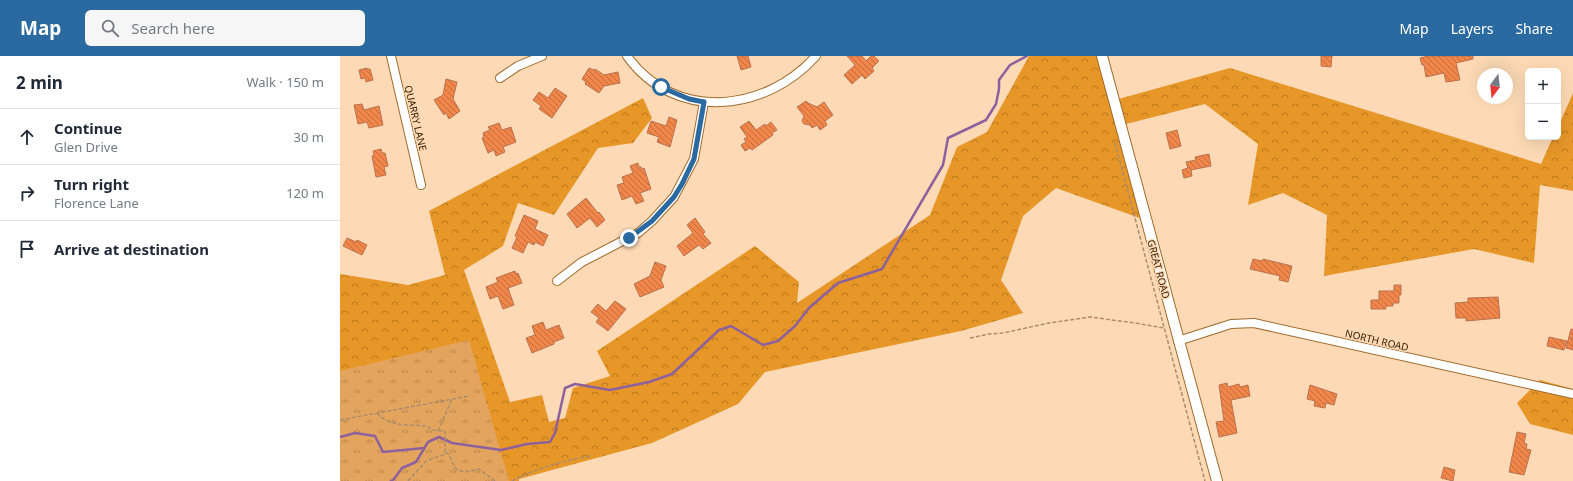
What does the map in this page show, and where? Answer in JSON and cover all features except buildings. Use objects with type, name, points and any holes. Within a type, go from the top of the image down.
[{"type":"street","name":"QUARRY LANE","points":[[391,56],[421,185]]},
{"type":"street","points":[[500,78],[518,66],[542,56]]},
{"type":"street","points":[[627,56],[637,68],[661,87],[689,99],[704,102],[731,102],[763,94],[780,86],[796,75],[816,56]]},
{"type":"street","name":"GREAT ROAD","points":[[1102,56],[1178,341],[1218,481]]},
{"type":"street","points":[[557,281],[582,262],[638,233],[652,221],[674,197],[694,159],[704,102]]},
{"type":"street","name":"NORTH ROAD","points":[[1178,341],[1231,324],[1254,323],[1573,394]]},
{"type":"path","points":[[1114,139],[1205,481]]},
{"type":"path","points":[[970,338],[1003,333],[1048,323],[1090,317],[1164,328]]},
{"type":"path","points":[[340,420],[469,396]]},
{"type":"path","points":[[438,431],[452,400]]},
{"type":"path","points":[[377,413],[386,421],[414,426],[427,426],[433,430],[445,431],[445,452],[448,453],[456,469],[464,472],[479,469],[494,481]]},
{"type":"path","points":[[408,481],[426,461],[448,453]]},
{"type":"path","points":[[512,481],[527,473],[555,463],[590,456]]},
{"type":"green space","points":[[1029,56],[1100,56],[1115,100],[1230,68],[1541,164],[1552,140],[1561,140],[1561,120],[1573,93],[1573,191],[1540,185],[1534,263],[1474,249],[1324,276],[1327,215],[1283,193],[1248,205],[1258,144],[1205,104],[1122,125],[1148,221],[1056,188],[1023,216],[1001,280],[1023,313],[961,331],[765,372],[738,404],[652,443],[519,479],[519,481],[340,481],[340,274],[408,285],[445,275],[429,211],[643,98],[652,118],[633,143],[598,148],[554,215],[518,203],[503,246],[464,270],[510,402],[542,395],[549,422],[565,418],[573,388],[610,376],[597,351],[755,246],[799,282],[797,303],[930,215],[957,147],[987,132]]},
{"type":"green space","points":[[469,340],[509,481],[340,481],[340,371]]},
{"type":"green space","points":[[1540,380],[1573,389],[1573,435],[1530,424],[1517,403]]},
{"type":"waterway","points":[[391,481],[402,468],[416,462],[428,442],[439,437],[452,443],[501,450],[527,444],[550,442],[555,433],[565,388],[575,384],[610,390],[649,382],[672,374],[719,330],[731,326],[763,345],[778,341],[795,326],[809,308],[838,283],[882,269],[943,165],[948,138],[986,120],[996,104],[999,80],[1010,65],[1027,56]]},
{"type":"waterway","points":[[340,437],[355,433],[375,436],[383,452],[424,448]]},
{"type":"route","points":[[629,238],[638,233],[652,221],[674,197],[694,159],[704,102],[689,99],[661,87]]}]
